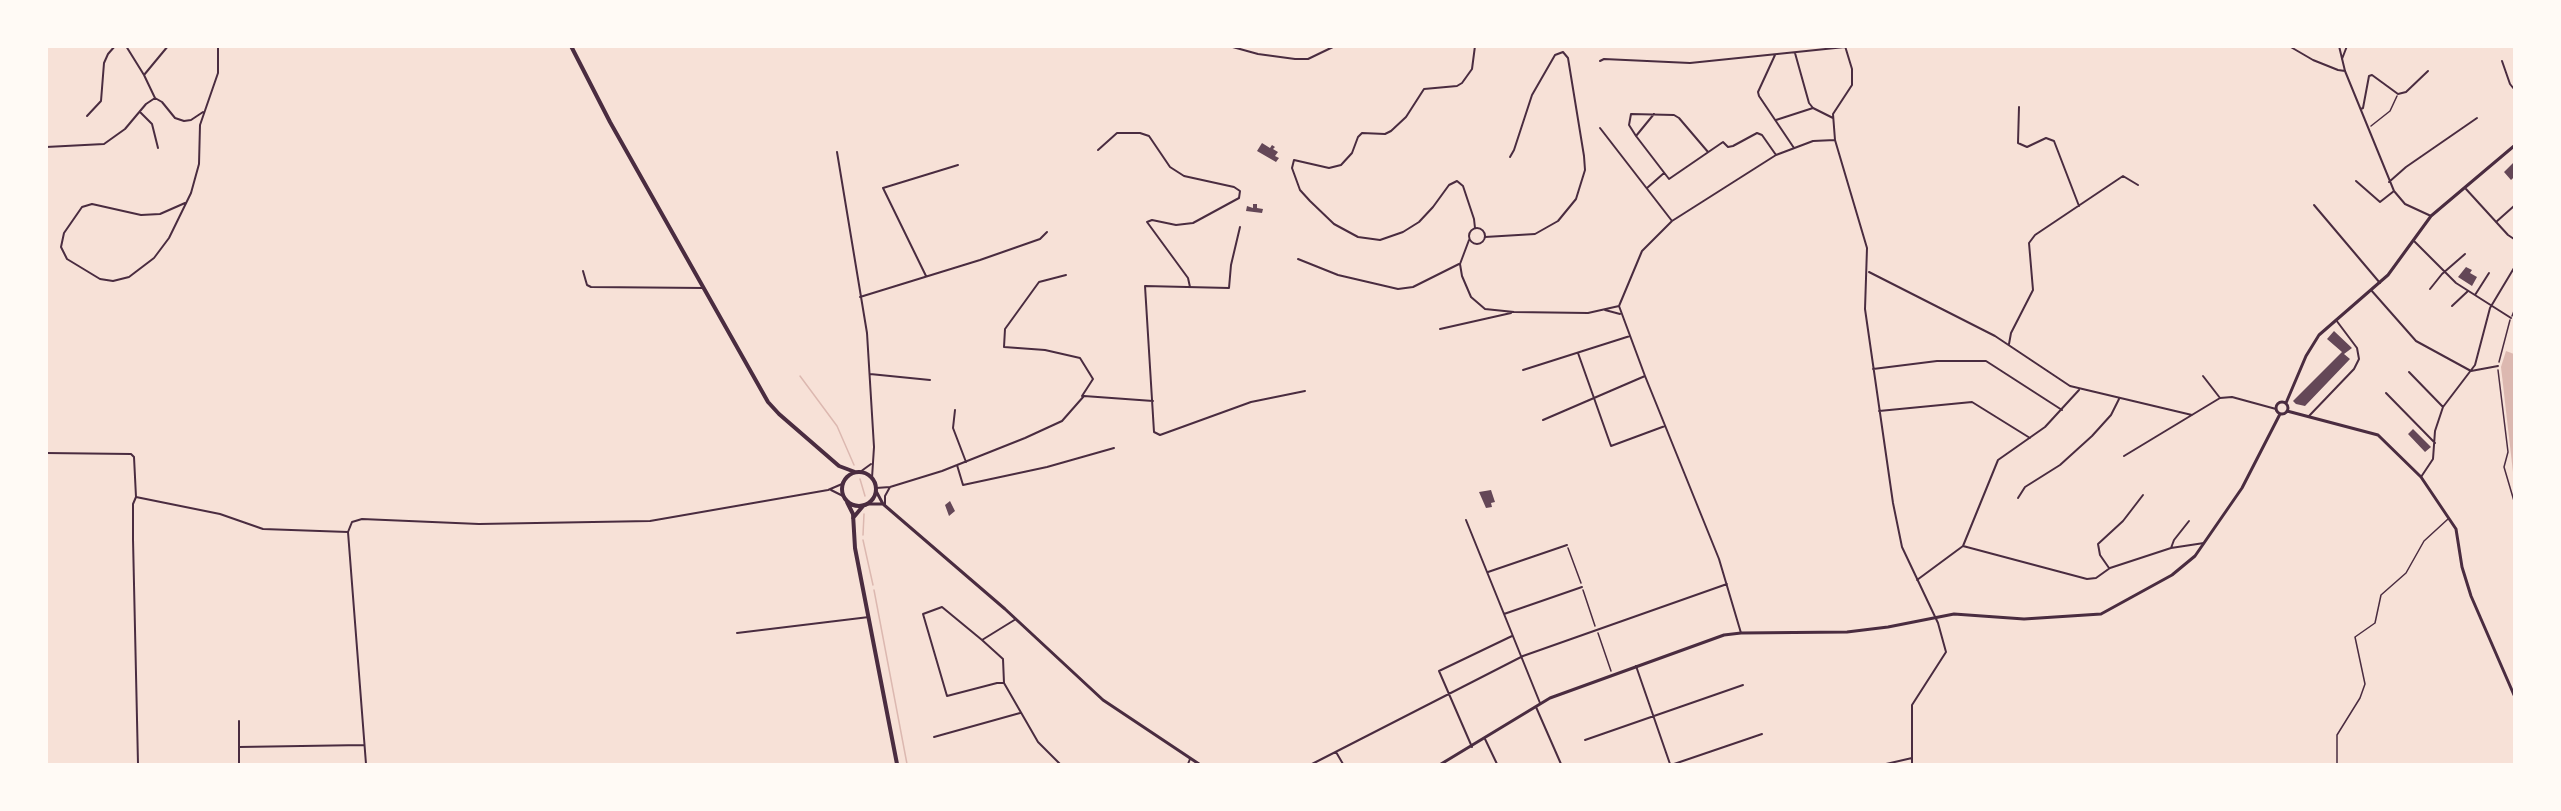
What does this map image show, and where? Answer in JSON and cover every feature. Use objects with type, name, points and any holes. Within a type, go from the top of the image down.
[{"type":"main road","points":[[571,46],[610,122],[773,408],[839,466],[872,478],[876,490],[853,519]]},
{"type":"main road","points":[[839,466],[843,496],[855,506],[865,505]]},
{"type":"main road","points":[[843,483],[849,475],[858,472]]},
{"type":"main road","points":[[848,502],[853,519],[855,548],[897,765]]},
{"type":"street","points":[[87,116],[102,100],[104,63],[115,46]]},
{"type":"street","points":[[126,46],[155,98],[162,102],[175,118],[184,121],[191,120],[203,112]]},
{"type":"street","points":[[144,75],[168,46]]},
{"type":"street","points":[[185,203],[160,214],[141,215],[92,204],[82,207],[64,233],[60,247],[67,259],[100,279],[113,281],[129,277],[154,258],[164,245],[191,193],[199,164],[200,125],[218,73],[218,46]]},
{"type":"street","points":[[1229,46],[1258,54],[1308,59],[1335,46]]},
{"type":"street","points":[[1474,46],[1472,69],[1462,83],[1457,86],[1424,89],[1406,117],[1391,132],[1362,134],[1358,137],[1352,153],[1341,165],[1329,168],[1294,160],[1292,168],[1300,189],[1334,224],[1358,237],[1380,240],[1403,232],[1419,222],[1449,185],[1457,181],[1463,186],[1474,219],[1474,228],[1469,233],[1470,240],[1460,264],[1465,287],[1478,305],[1485,309],[1514,312],[1588,313],[1619,306]]},
{"type":"street","points":[[2289,46],[2313,60],[2345,71]]},
{"type":"street","points":[[2338,46],[2345,71],[2389,182],[2405,204],[2431,216]]},
{"type":"street","points":[[2342,59],[2347,46]]},
{"type":"street","points":[[1600,61],[1604,59],[1690,63],[1845,47],[1852,69],[1852,85],[1834,111],[1834,140],[1867,248],[1865,309],[1900,542],[1936,618],[1946,656],[1912,705],[1912,765]]},
{"type":"street","points":[[1470,240],[1478,244],[1485,237],[1535,234],[1558,221],[1576,199],[1585,171],[1584,156],[1568,58],[1563,52],[1555,55],[1532,95],[1510,157]]},
{"type":"street","points":[[1795,53],[1809,103],[1813,108],[1833,118]]},
{"type":"street","points":[[1775,55],[1758,92],[1794,148]]},
{"type":"street","points":[[2502,60],[2514,89]]},
{"type":"street","points":[[2361,109],[2369,76],[2372,75],[2398,94],[2406,92],[2428,71]]},
{"type":"street","points":[[46,147],[104,144],[125,129],[150,99],[155,98]]},
{"type":"street","points":[[2019,107],[2019,143],[2027,147],[2046,138],[2054,141],[2079,206]]},
{"type":"street","points":[[1775,120],[1813,108]]},
{"type":"street","points":[[140,112],[152,124],[158,148]]},
{"type":"street","points":[[1708,152],[1677,116],[1631,114],[1629,125],[1669,179],[1723,142],[1728,147],[1733,147],[1759,133],[1776,155]]},
{"type":"street","points":[[1636,136],[1654,114]]},
{"type":"street","points":[[2389,182],[2406,167],[2477,118]]},
{"type":"street","points":[[1600,128],[1672,221]]},
{"type":"street","points":[[1098,150],[1117,133],[1140,133],[1149,136],[1170,167],[1184,176],[1234,187],[1240,191],[1239,198],[1221,210],[1192,223],[1176,225],[1152,220],[1147,222],[1188,278],[1190,287]]},
{"type":"street","points":[[1740,633],[1717,554],[1619,306],[1642,251],[1672,221],[1776,155],[1813,141],[1834,140]]},
{"type":"street","points":[[2287,411],[2286,403],[2312,344],[2336,320],[2380,283],[2431,216],[2466,189],[2514,146]]},
{"type":"street","points":[[837,152],[850,218],[867,333],[874,447],[871,464],[872,478]]},
{"type":"street","points":[[926,276],[883,188],[958,165]]},
{"type":"street","points":[[1647,188],[1664,173]]},
{"type":"street","points":[[2009,345],[2011,333],[2033,290],[2030,243],[2035,235],[2123,176],[2138,185]]},
{"type":"street","points":[[2356,181],[2380,202],[2394,191]]},
{"type":"street","points":[[2466,189],[2514,239]]},
{"type":"street","points":[[2314,205],[2380,283]]},
{"type":"street","points":[[2496,222],[2514,206]]},
{"type":"street","points":[[1240,227],[1231,266],[1229,288],[1145,286],[1154,432],[1160,435],[1251,402],[1305,391]]},
{"type":"street","points":[[1474,228],[1482,230],[1485,237]]},
{"type":"street","points":[[860,297],[1040,238],[1047,232]]},
{"type":"street","points":[[2414,240],[2445,272],[2468,291],[2511,318]]},
{"type":"street","points":[[2430,289],[2465,254]]},
{"type":"street","points":[[1298,259],[1338,275],[1398,289],[1413,287],[1460,264]]},
{"type":"street","points":[[2421,477],[2433,459],[2435,431],[2443,407],[2471,371],[2492,305],[2514,268]]},
{"type":"street","points":[[583,271],[587,285],[591,287],[704,288]]},
{"type":"street","points":[[1868,271],[2009,345],[2070,386],[2192,415]]},
{"type":"street","points":[[2475,295],[2489,273]]},
{"type":"street","points":[[1066,275],[1039,282],[1005,329],[1004,347],[1045,350],[1080,358],[1093,379],[1080,399],[1057,424],[966,462],[876,490],[884,504],[1016,619],[1103,700],[1199,765]]},
{"type":"street","points":[[2371,290],[2416,341],[2471,371],[2498,366]]},
{"type":"street","points":[[2452,306],[2468,291]]},
{"type":"street","points":[[1605,310],[1621,315]]},
{"type":"street","points":[[1440,329],[1514,312]]},
{"type":"street","points":[[2308,417],[2358,364],[2357,348],[2336,320]]},
{"type":"street","points":[[1523,370],[1630,336]]},
{"type":"street","points":[[1578,353],[1611,446],[1665,425]]},
{"type":"street","points":[[1873,370],[1937,362],[1986,361],[2062,410]]},
{"type":"street","points":[[2409,372],[2443,407]]},
{"type":"street","points":[[870,374],[930,380]]},
{"type":"street","points":[[1543,420],[1645,376]]},
{"type":"street","points":[[2203,376],[2220,398]]},
{"type":"street","points":[[1917,580],[1963,546],[1995,465],[2062,410],[2079,389]]},
{"type":"street","points":[[2386,393],[2435,443]]},
{"type":"street","points":[[1080,399],[1089,396],[1153,400]]},
{"type":"street","points":[[2124,456],[2220,398],[2232,397],[2276,409],[2280,414]]},
{"type":"street","points":[[2018,498],[2025,487],[2060,465],[2092,436],[2111,416],[2120,399]]},
{"type":"street","points":[[1879,411],[1972,402],[2030,438]]},
{"type":"street","points":[[2276,409],[2280,402],[2286,403]]},
{"type":"street","points":[[956,410],[953,428],[966,462]]},
{"type":"street","points":[[1441,765],[1540,703],[1724,635],[1847,632],[1965,613],[2024,619],[2101,614],[2172,575],[2195,556],[2242,488],[2280,414],[2287,411],[2378,435],[2421,477],[2458,535],[2462,567],[2471,596],[2514,695]]},
{"type":"street","points":[[957,465],[963,485],[1047,467],[1114,448]]},
{"type":"street","points":[[46,453],[131,454],[134,457],[136,497],[133,504],[133,539],[138,765]]},
{"type":"street","points":[[858,472],[871,464]]},
{"type":"street","points":[[366,765],[348,532],[352,522],[362,519],[479,524],[650,522],[828,490],[843,483]]},
{"type":"street","points":[[884,504],[890,487]]},
{"type":"street","points":[[828,490],[843,496]]},
{"type":"street","points":[[2110,568],[2100,555],[2098,544],[2123,521],[2143,495]]},
{"type":"street","points":[[136,497],[220,513],[263,529],[348,532]]},
{"type":"street","points":[[865,505],[884,504]]},
{"type":"street","points":[[1466,520],[1540,703]]},
{"type":"street","points":[[2171,548],[2188,521]]},
{"type":"street","points":[[1963,546],[2087,579],[2096,578],[2110,568],[2171,548],[2205,543]]},
{"type":"street","points":[[1488,572],[1567,545]]},
{"type":"street","points":[[1312,765],[1521,657],[1727,584]]},
{"type":"street","points":[[1504,614],[1582,587]]},
{"type":"street","points":[[1004,684],[997,682],[947,696],[923,614],[942,607],[1003,659],[1004,684],[1038,742],[1060,765]]},
{"type":"street","points":[[738,633],[868,617]]},
{"type":"street","points":[[982,640],[1016,619]]},
{"type":"street","points":[[1472,747],[1439,673],[1441,668],[1512,636]]},
{"type":"street","points":[[1636,666],[1672,765],[1762,734]]},
{"type":"street","points":[[1585,740],[1743,685]]},
{"type":"street","points":[[1536,707],[1561,765]]},
{"type":"street","points":[[934,737],[1020,713]]},
{"type":"street","points":[[239,722],[239,765]]},
{"type":"street","points":[[1485,739],[1497,765]]},
{"type":"street","points":[[239,747],[364,745]]},
{"type":"street","points":[[1336,752],[1343,765]]},
{"type":"street","points":[[1886,765],[1912,758]]},
{"type":"street","points":[[1188,765],[1190,759]]},
{"type":"lane","points":[[2337,765],[2337,735],[2360,698],[2365,684],[2355,637],[2375,623],[2381,595],[2406,573],[2424,541],[2449,518]]},
{"type":"path","points":[[2368,128],[2390,111],[2398,94]]},
{"type":"path","points":[[2514,311],[2498,366],[2508,452],[2504,467],[2514,501]]},
{"type":"path","points":[[1567,545],[1612,675]]},
{"type":"shaded area","points":[[2506,351],[2514,354],[2514,481],[2501,367]]},
{"type":"building","points":[[1262,143],[1270,148],[1272,145],[1275,147],[1273,149],[1278,152],[1275,156],[1279,158],[1276,162],[1257,151]]},
{"type":"building","points":[[2514,162],[2514,177],[2511,180],[2504,172]]},
{"type":"building","points":[[1253,204],[1263,209],[1262,213],[1246,211],[1247,206],[1253,208]]},
{"type":"building","points":[[2466,267],[2472,270],[2470,273],[2477,277],[2472,286],[2458,277]]},
{"type":"building","points":[[2334,331],[2352,348],[2344,354],[2350,359],[2305,406],[2296,404],[2293,401],[2342,352],[2327,339]]},
{"type":"building","points":[[2413,429],[2431,447],[2425,452],[2408,434]]},
{"type":"building","points":[[1491,490],[1495,502],[1491,503],[1492,507],[1486,508],[1479,492]]},
{"type":"building","points":[[950,501],[955,511],[949,516],[945,505]]},
{"type":"waterway","points":[[800,376],[837,426],[854,465]]},
{"type":"waterway","points":[[860,479],[865,496]]},
{"type":"waterway","points":[[863,535],[864,514]]},
{"type":"waterway","points":[[863,540],[873,585]]},
{"type":"waterway","points":[[874,590],[907,764]]}]
